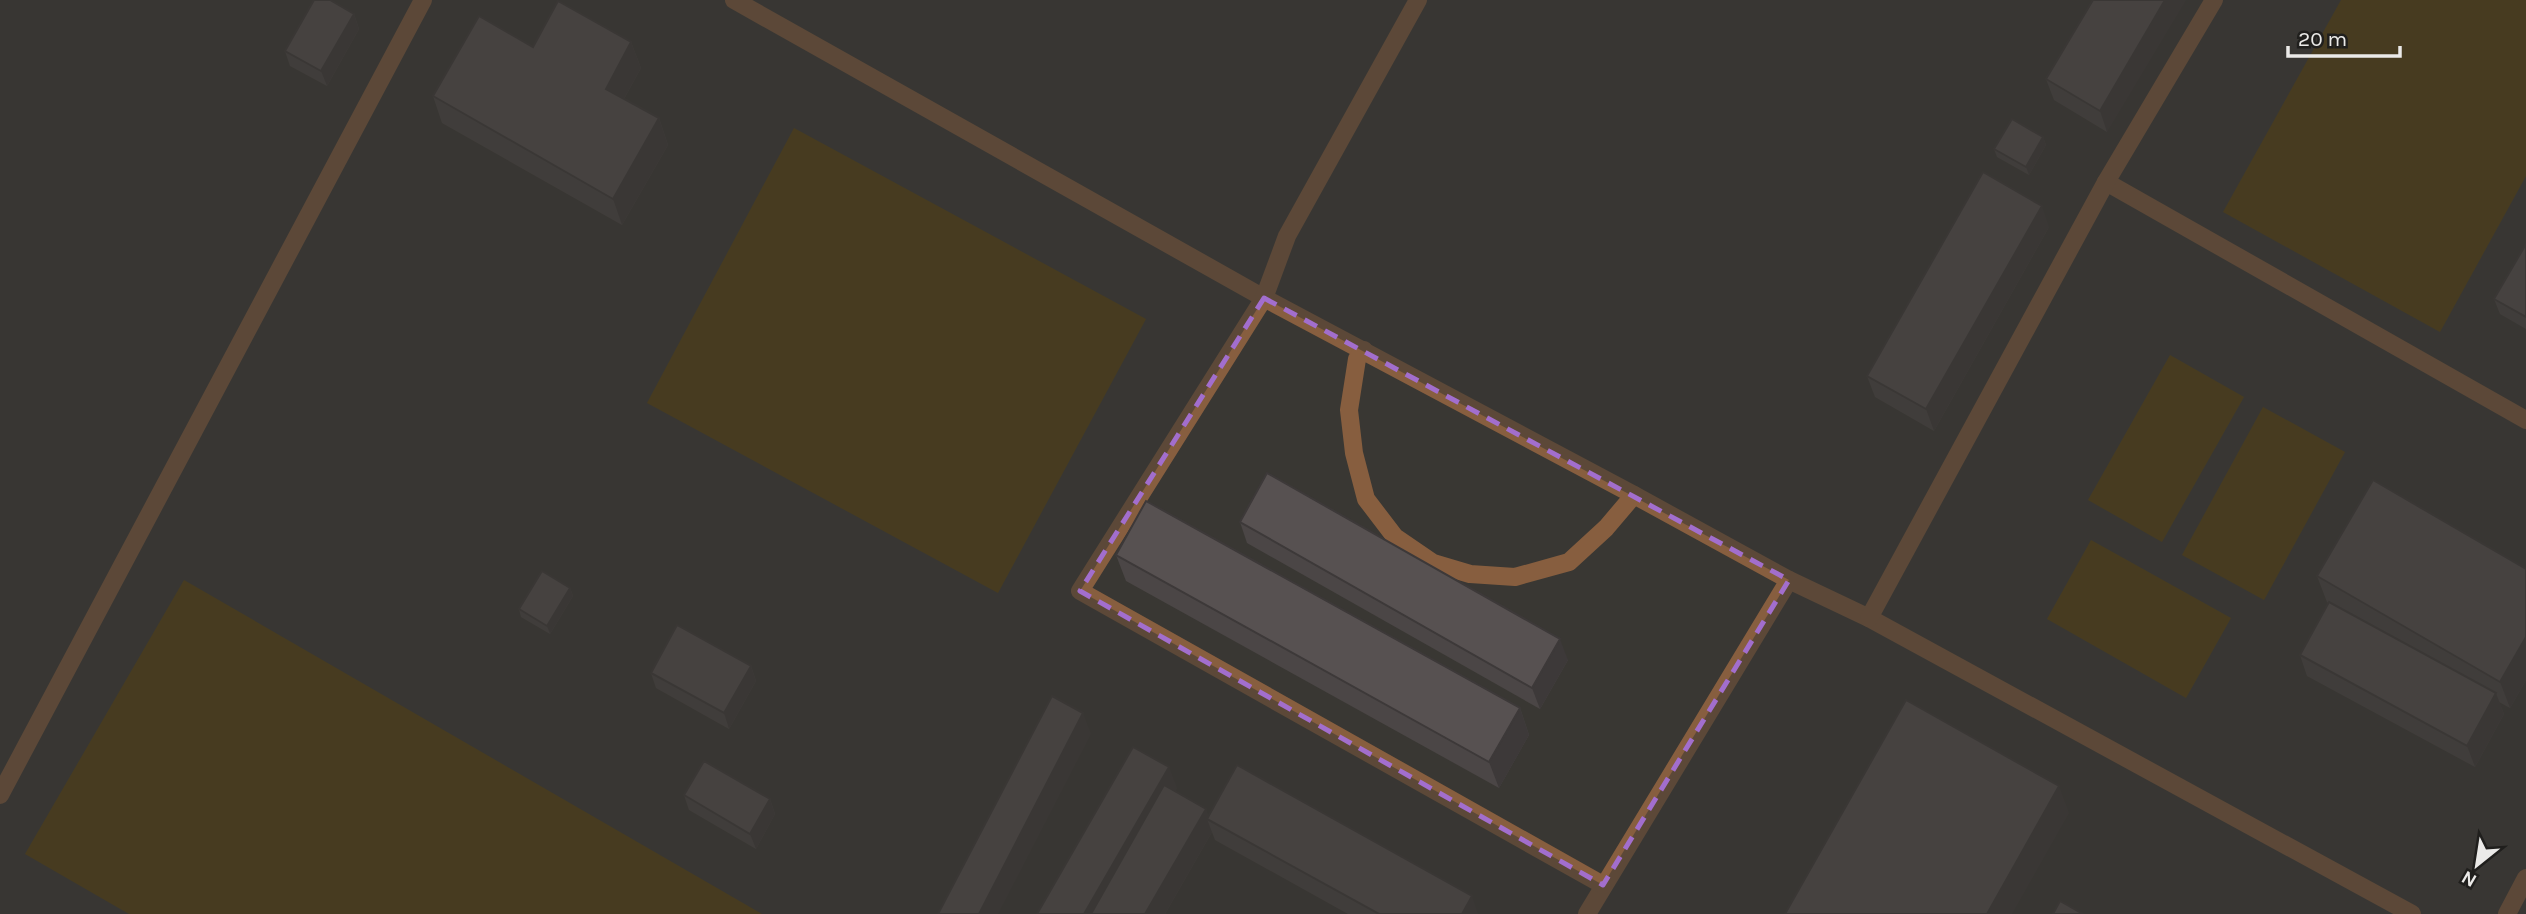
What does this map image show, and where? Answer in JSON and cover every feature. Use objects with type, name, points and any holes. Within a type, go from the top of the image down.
[{"type":"street","points":[[0,795],[423,0]]},
{"type":"street","points":[[734,0],[1264,298],[1789,580],[1869,618],[2412,914]]},
{"type":"street","points":[[1418,0],[1287,236],[1264,298],[1080,590],[1603,885]]},
{"type":"street","points":[[1869,618],[2106,182],[2214,0]]},
{"type":"street","points":[[2106,182],[2526,420]]},
{"type":"street","points":[[1364,350],[1357,359],[1349,410],[1354,453],[1366,499],[1395,537],[1433,563],[1470,574],[1515,578],[1569,562],[1606,528],[1634,495]]},
{"type":"street","points":[[1587,914],[1789,580]]},
{"type":"street","points":[[2507,914],[2526,878]]},
{"type":"highlighted area","points":[[1264,298],[1789,580],[1603,885],[1080,591]]},
{"type":"shaded area","points":[[2341,0],[2526,0],[2526,176],[2440,332],[2223,212]]},
{"type":"shaded area","points":[[794,128],[1146,319],[998,593],[647,403]]},
{"type":"shaded area","points":[[2170,355],[2244,397],[2162,542],[2088,500]]},
{"type":"shaded area","points":[[2263,407],[2345,452],[2264,600],[2182,555]]},
{"type":"shaded area","points":[[2091,540],[2231,618],[2186,698],[2047,619]]},
{"type":"shaded area","points":[[184,580],[762,914],[129,914],[25,854]]},
{"type":"building","points":[[314,0],[330,0],[354,14],[321,71],[285,51]]},
{"type":"building","points":[[2093,0],[2165,0],[2100,111],[2046,79]]},
{"type":"building","points":[[558,1],[631,42],[606,89],[659,118],[613,199],[433,96],[479,16],[533,47]]},
{"type":"building","points":[[2012,119],[2043,137],[2026,167],[1994,149]]},
{"type":"building","points":[[1983,172],[2042,206],[1926,409],[1867,376]]},
{"type":"building","points":[[2526,244],[2526,317],[2494,299]]},
{"type":"building","points":[[1267,473],[1560,639],[1532,688],[1240,522]]},
{"type":"building","points":[[2373,480],[2526,569],[2526,637],[2500,682],[2317,576]]},
{"type":"building","points":[[1146,501],[1520,708],[1489,762],[1116,555]]},
{"type":"building","points":[[542,571],[570,588],[547,626],[519,609]]},
{"type":"building","points":[[2329,602],[2496,693],[2467,746],[2300,655]]},
{"type":"building","points":[[677,625],[751,666],[724,713],[651,673]]},
{"type":"building","points":[[1052,696],[1083,713],[979,914],[938,914]]},
{"type":"building","points":[[1906,700],[2059,786],[1987,914],[1785,914]]},
{"type":"building","points":[[1133,747],[1169,767],[1084,914],[1037,914]]},
{"type":"building","points":[[704,761],[770,799],[750,834],[684,795]]},
{"type":"building","points":[[1237,765],[1472,896],[1462,914],[1379,914],[1207,819]]},
{"type":"building","points":[[1164,785],[1206,809],[1145,914],[1091,914]]},
{"type":"building","points":[[2060,901],[2083,914],[2053,914]]}]
